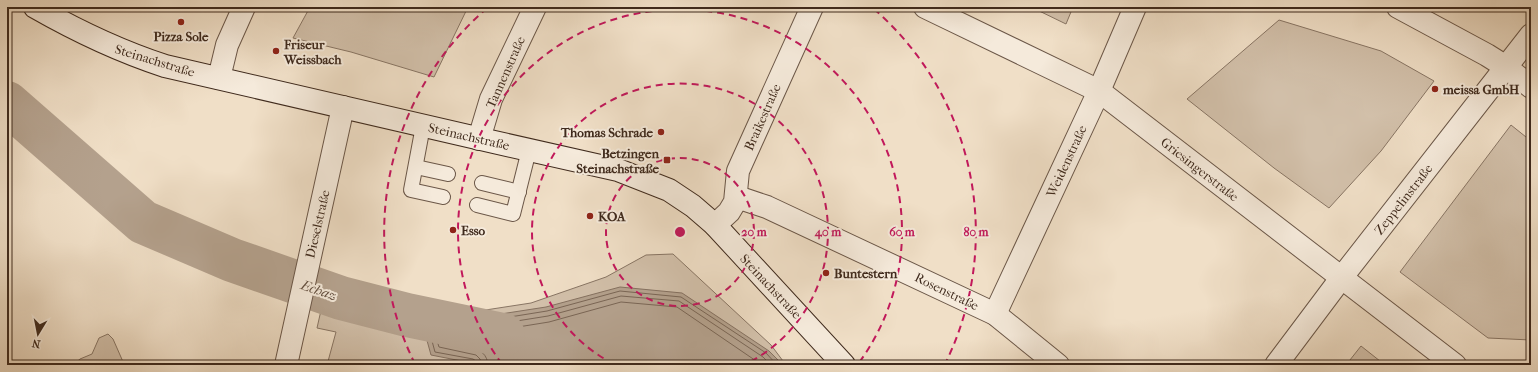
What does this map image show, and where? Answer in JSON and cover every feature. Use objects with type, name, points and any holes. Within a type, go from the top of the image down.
[{"type":"street","name":"Steinachstraße","points":[[35,7],[60,22],[124,52],[165,66],[618,170],[669,190],[693,206],[715,225],[844,365]]},
{"type":"street","points":[[218,78],[227,45],[244,7]]},
{"type":"street","name":"Tannenstraße","points":[[479,139],[491,99],[535,7]]},
{"type":"street","name":"Braikestraße","points":[[715,225],[733,208],[737,196],[738,171],[812,7]]},
{"type":"street","name":"Griesingerstraße","points":[[925,7],[1099,91],[1455,365]]},
{"type":"street","name":"Weidenstraße","points":[[995,314],[1099,91],[1135,7]]},
{"type":"street","points":[[1398,7],[1487,55],[1506,67],[1531,87]]},
{"type":"street","name":"Zeppelinstraße","points":[[1276,365],[1342,277],[1531,35]]},
{"type":"street","name":"Dieselstraße","points":[[286,365],[343,107]]},
{"type":"street","name":"Rosenstraße","points":[[737,196],[768,207],[995,314],[1058,365]]},
{"type":"lane","points":[[424,126],[411,190],[443,197]]},
{"type":"lane","points":[[478,205],[514,214],[529,150]]},
{"type":"lane","points":[[416,167],[448,174]]},
{"type":"lane","points":[[482,182],[519,192]]},
{"type":"shaded area","points":[[310,7],[468,7],[434,77],[351,52],[293,38]]},
{"type":"shaded area","points":[[1031,7],[1073,7],[1066,24]]},
{"type":"shaded area","points":[[1279,20],[1381,51],[1434,81],[1381,151],[1329,208],[1274,168],[1187,99]]},
{"type":"shaded area","points":[[1511,125],[1531,141],[1531,340],[1488,338],[1400,272]]},
{"type":"shaded area","points":[[673,254],[771,345],[786,365],[327,365],[336,332],[317,328],[324,297],[407,318],[466,313],[531,303],[606,277],[646,255]]},
{"type":"shaded area","points":[[108,334],[113,339],[124,364],[73,365],[80,359],[92,354],[99,338]]},
{"type":"shaded area","points":[[1361,346],[1385,365],[1346,365]]},
{"type":"water","points":[[620,287],[682,293],[769,351],[783,365],[482,365],[431,355],[423,326],[546,307]]},
{"type":"waterway","name":"Echaz","points":[[7,103],[143,222],[232,260],[341,298],[407,315],[503,335]]},
{"type":"place","name":"Pizza Sole","points":[[181,22]]},
{"type":"place","name":"Friseur Weissbach","points":[[276,51]]},
{"type":"place","name":"meissa GmbH","points":[[1435,89]]},
{"type":"place","name":"Thomas Schrade","points":[[661,132]]},
{"type":"place","name":"Betzingen Steinachstraße","points":[[667,160]]},
{"type":"place","name":"KOA","points":[[590,216]]},
{"type":"place","name":"Esso","points":[[453,230]]},
{"type":"place","name":"Buntestern","points":[[826,273]]}]
